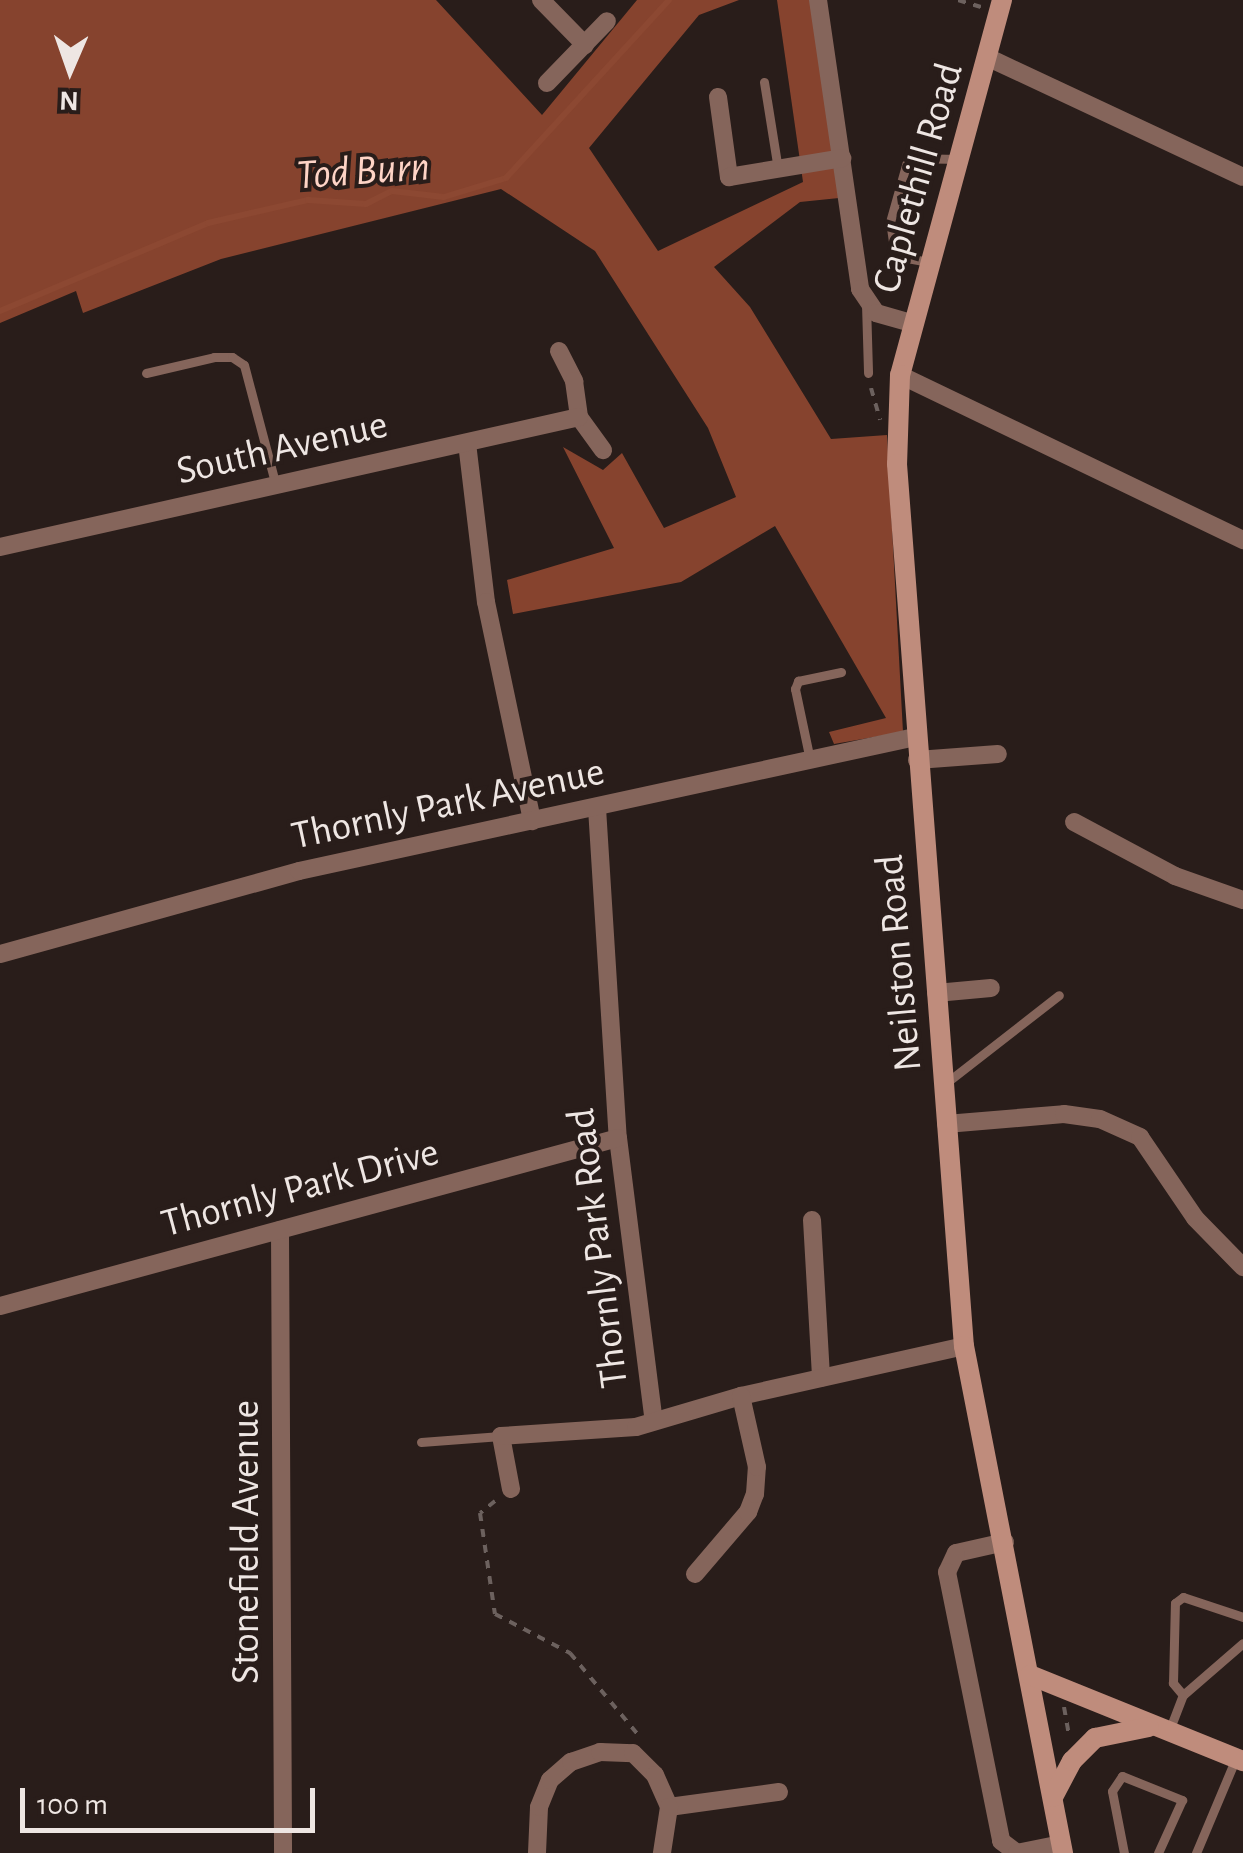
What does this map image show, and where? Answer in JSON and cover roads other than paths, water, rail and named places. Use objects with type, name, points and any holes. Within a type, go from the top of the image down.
[{"type":"main road","name":"Caplethill Road","points":[[900,375],[1002,0]]},
{"type":"main road","name":"Neilston Road","points":[[900,375],[897,464],[908,640],[964,1346],[1062,1849]]},
{"type":"main road","points":[[1030,1675],[1240,1760]]},
{"type":"main road","points":[[1052,1797],[1077,1754],[1106,1732],[1165,1729]]},
{"type":"street","points":[[541,0],[585,45]]},
{"type":"street","points":[[818,0],[866,301],[876,313],[912,323]]},
{"type":"street","points":[[547,84],[607,22]]},
{"type":"street","points":[[989,58],[1243,176]]},
{"type":"street","points":[[718,96],[729,177],[842,158]]},
{"type":"street","points":[[558,351],[574,381],[579,418],[603,450]]},
{"type":"street","points":[[900,375],[1243,540]]},
{"type":"street","name":"South Avenue","points":[[0,547],[579,418]]},
{"type":"street","points":[[466,443],[486,602],[532,821]]},
{"type":"street","name":"Thornly Park Avenue","points":[[0,954],[185,899],[915,737]]},
{"type":"street","points":[[917,760],[998,754]]},
{"type":"street","name":"Thornly Park Road","points":[[597,808],[618,1138],[654,1421],[741,1396],[964,1346]]},
{"type":"street","points":[[1074,822],[1175,876],[1243,900]]},
{"type":"street","points":[[936,993],[991,988]]},
{"type":"street","points":[[946,1124],[1064,1114],[1100,1118],[1140,1137],[1195,1218],[1243,1267]]},
{"type":"street","name":"Thornly Park Drive","points":[[0,1306],[618,1138]]},
{"type":"street","points":[[812,1220],[821,1378]]},
{"type":"street","name":"Stonefield Avenue","points":[[280,1230],[283,1853]]},
{"type":"street","points":[[695,1574],[748,1512],[755,1494],[757,1467],[741,1396]]},
{"type":"street","points":[[511,1489],[501,1436],[611,1431],[654,1421]]},
{"type":"street","name":"Neilston Road","points":[[1005,1542],[956,1553],[947,1572],[1001,1841],[1017,1853],[1062,1849]]},
{"type":"street","points":[[537,1853],[539,1806],[550,1780],[571,1762],[600,1752],[632,1753],[655,1775],[669,1806],[662,1853]]},
{"type":"street","points":[[669,1806],[779,1792]]},
{"type":"lane","points":[[764,82],[778,169]]},
{"type":"lane","points":[[929,262],[895,256],[890,222],[908,158],[959,159]]},
{"type":"lane","points":[[866,301],[868,373]]},
{"type":"lane","points":[[146,373],[214,358],[232,357],[244,365],[276,486]]},
{"type":"lane","points":[[810,760],[795,689],[798,681],[841,672]]},
{"type":"lane","points":[[944,1085],[1059,995]]},
{"type":"lane","points":[[422,1442],[501,1436]]},
{"type":"lane","points":[[1183,1696],[1173,1683],[1175,1603],[1183,1598],[1243,1617]]},
{"type":"lane","points":[[1165,1729],[1183,1696],[1243,1644]]},
{"type":"lane","points":[[1196,1853],[1240,1760]]},
{"type":"lane","points":[[1124,1853],[1112,1791],[1122,1776],[1182,1800],[1158,1853]]},
{"type":"waterway","name":"Tod Burn","points":[[0,311],[208,223],[308,200],[366,204],[392,191],[444,197],[506,178],[669,0]]}]
